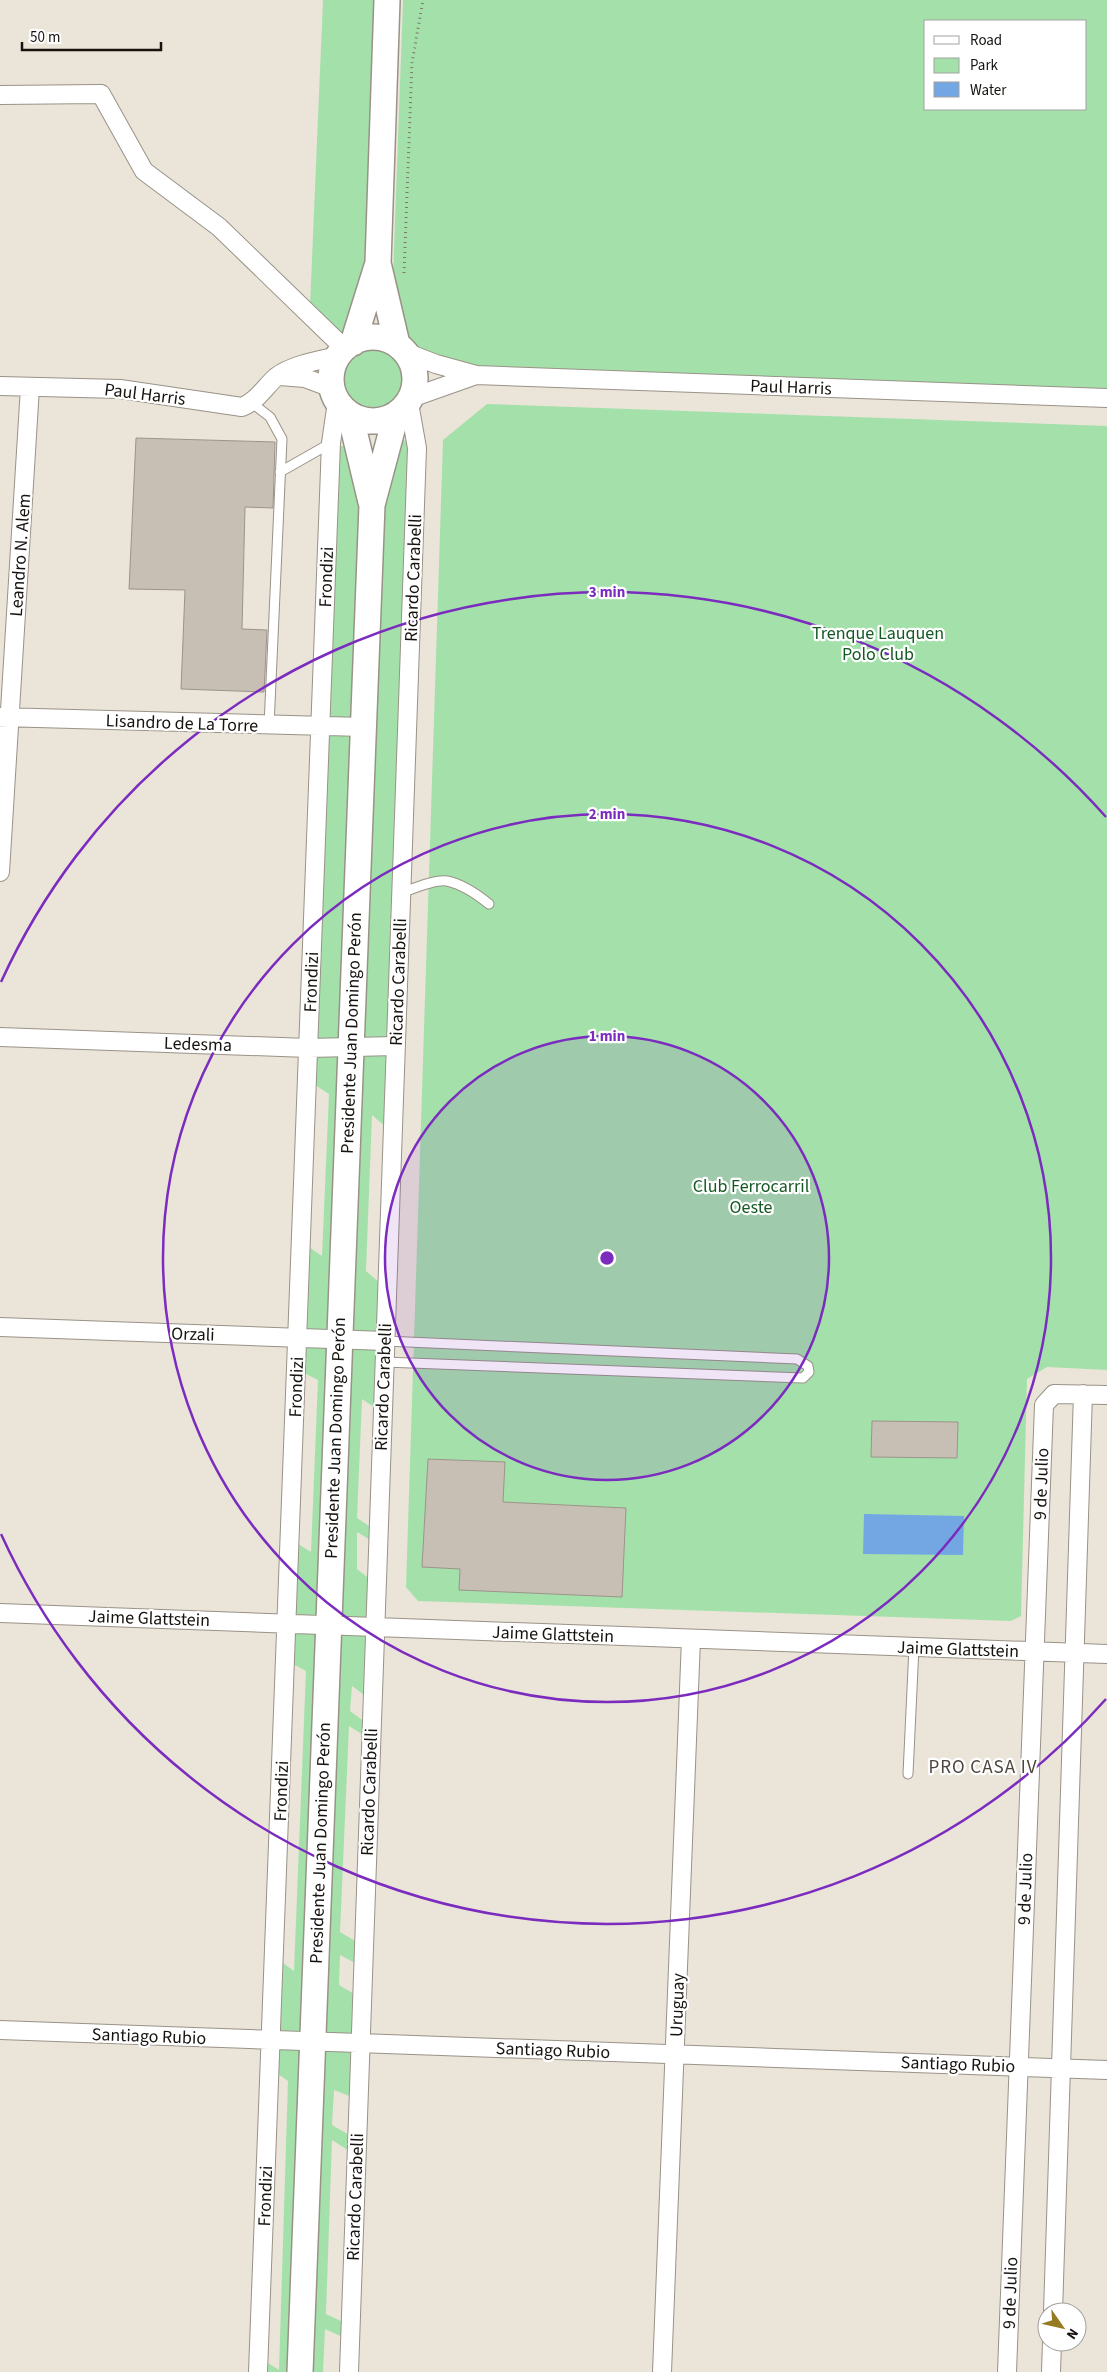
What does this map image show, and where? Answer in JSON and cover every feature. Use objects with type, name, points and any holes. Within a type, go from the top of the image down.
[{"type":"main road","points":[[378,263],[345,349],[331,377],[340,401],[361,420],[373,422],[385,420],[405,405],[416,374],[412,362],[401,348],[378,263],[387,0]]},
{"type":"main road","points":[[345,349],[363,338],[375,337],[401,348]]},
{"type":"main road","name":"Presidente Juan Domingo Perón","points":[[340,401],[372,505]]},
{"type":"main road","name":"Presidente Juan Domingo Perón","points":[[300,2372],[372,505],[405,405]]},
{"type":"street","points":[[0,94],[101,94],[144,171],[219,227],[345,349],[278,376],[252,403]]},
{"type":"street","name":"Paul Harris","points":[[401,348],[436,364],[476,376],[1107,398]]},
{"type":"street","points":[[278,376],[305,378],[340,401]]},
{"type":"street","name":"Paul Harris","points":[[405,405],[476,376]]},
{"type":"street","name":"Paul Harris","points":[[0,386],[120,389],[242,407],[252,403]]},
{"type":"street","name":"Leandro N. Alem","points":[[0,872],[5,717],[30,387]]},
{"type":"street","name":"Frondizi","points":[[258,2372],[331,443],[340,401]]},
{"type":"street","name":"Ricardo Carabelli","points":[[349,2372],[418,448],[405,405]]},
{"type":"street","name":"Lisandro de La Torre","points":[[5,717],[269,726],[363,727]]},
{"type":"street","name":"Ledesma","points":[[0,1038],[308,1048],[396,1046]]},
{"type":"street","name":"Orzali","points":[[0,1326],[385,1341]]},
{"type":"street","name":"9 de Julio","points":[[1007,2372],[1044,1405],[1054,1394],[1083,1394]]},
{"type":"street","points":[[1053,2302],[1083,1394],[1107,1396]]},
{"type":"street","name":"Jaime Glattstein","points":[[0,1613],[1107,1654]]},
{"type":"street","name":"Uruguay","points":[[662,2372],[691,1639]]},
{"type":"street","name":"Santiago Rubio","points":[[0,2030],[1107,2070]]},
{"type":"street","points":[[1051,2372],[1052,2352]]},
{"type":"lane","points":[[252,403],[270,417],[282,439],[269,726]]},
{"type":"lane","points":[[280,472],[331,443]]},
{"type":"lane","points":[[401,893],[419,886],[446,881],[478,896],[489,904]]},
{"type":"lane","points":[[384,1362],[803,1378],[809,1372],[808,1366],[797,1359],[385,1341]]},
{"type":"lane","points":[[908,1774],[914,1647]]},
{"type":"path","points":[[403,282],[412,63],[423,0]]},
{"type":"green space","points":[[323,0],[378,0],[368,267],[344,339],[310,306]]},
{"type":"green space","points":[[403,0],[1107,0],[1107,389],[472,369],[416,349],[406,340],[393,277]]},
{"type":"green space","points":[[380,347],[398,356],[405,367],[407,380],[405,393],[398,404],[387,411],[368,413],[350,404],[343,393],[341,374],[350,356],[361,349]]},
{"type":"green space","name":"Club Ferrocarril Oeste","points":[[487,404],[1107,426],[1107,1370],[1047,1367],[1027,1379],[1021,1616],[1011,1621],[418,1601],[406,1587],[443,440]]},
{"type":"green space","points":[[399,439],[411,442],[387,1128],[372,1115],[366,1271],[381,1284],[377,1409],[362,1399],[357,1518],[372,1528],[372,1541],[357,1532],[357,1569],[371,1580],[367,1697],[352,1686],[350,1711],[365,1722],[365,1736],[349,1726],[340,1932],[357,1942],[357,1964],[340,1955],[339,1985],[356,1995],[352,2097],[334,2090],[332,2125],[351,2136],[351,2152],[332,2140],[326,2314],[345,2323],[345,2338],[325,2329],[323,2372],[309,2372],[380,507]]},
{"type":"green space","points":[[336,446],[348,446],[363,506],[291,2372],[263,2372],[263,2360],[279,2370],[288,2081],[275,2072],[280,1961],[294,1971],[306,1671],[291,1663],[295,1542],[311,1552],[318,1380],[300,1371],[306,1245],[322,1256],[329,1094],[312,1083]]},
{"type":"water","points":[[864,1514],[964,1516],[963,1555],[863,1554]]},
{"type":"building","points":[[136,438],[275,442],[273,508],[245,507],[242,629],[267,630],[264,692],[181,689],[185,590],[129,589]]},
{"type":"building","points":[[872,1421],[958,1422],[957,1458],[871,1457]]},
{"type":"building","points":[[428,1459],[505,1462],[503,1502],[626,1508],[622,1597],[459,1590],[460,1569],[422,1567]]},
{"type":"district","name":"PRO CASA IV","points":[[983,1766]]},
{"type":"park label","name":"Trenque Lauquen Polo Club","points":[[878,643]]}]
